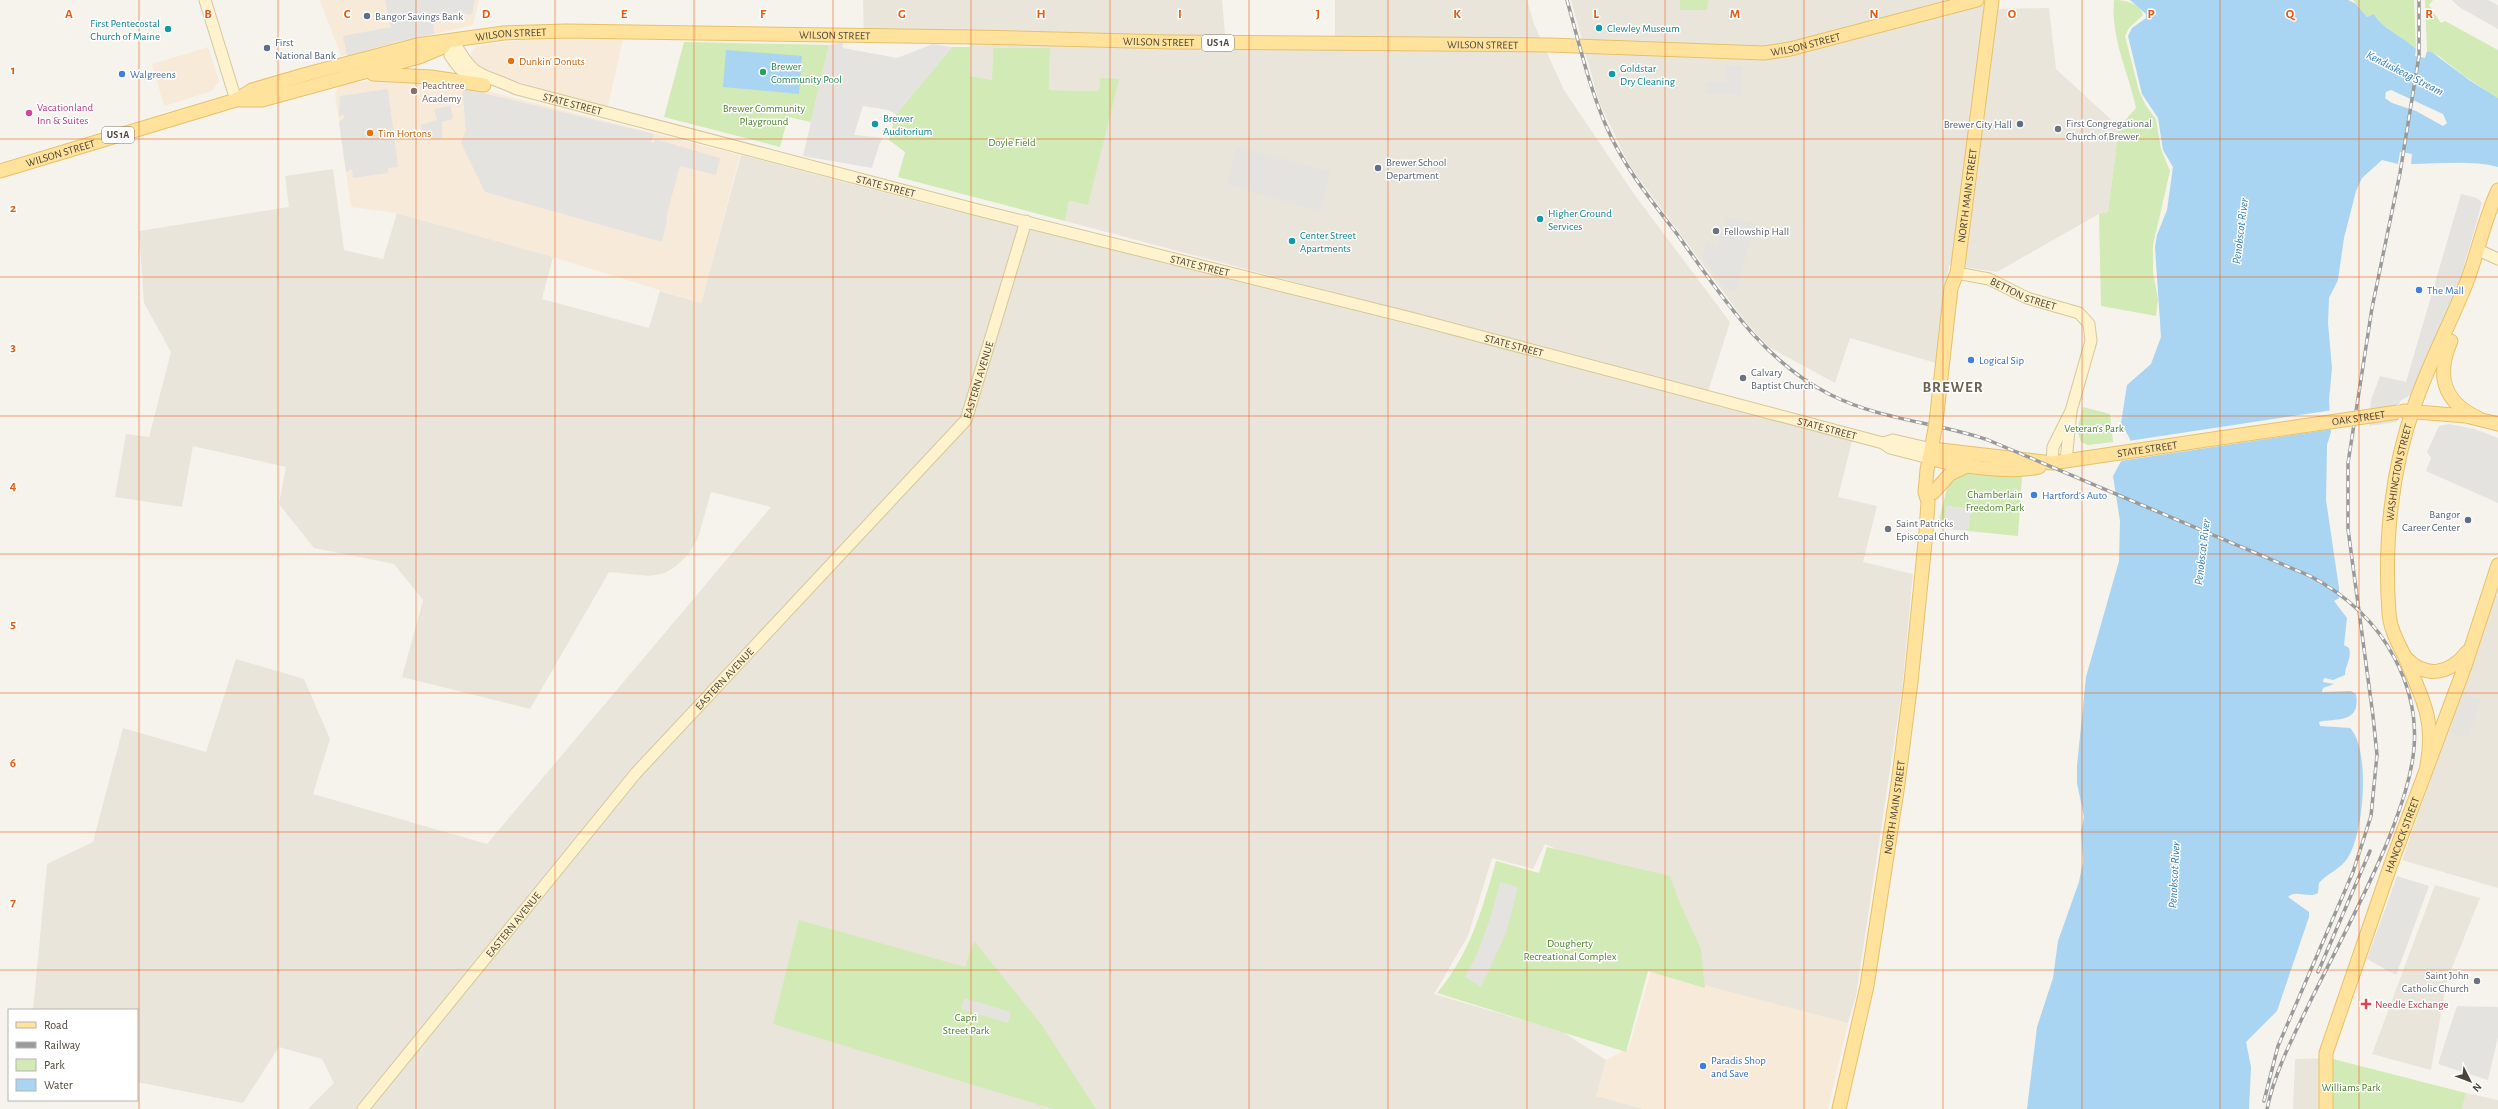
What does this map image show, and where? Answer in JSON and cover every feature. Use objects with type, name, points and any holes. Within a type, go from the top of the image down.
[{"type":"main road","points":[[204,0],[236,100]]},
{"type":"main road","name":"WILSON STREET","points":[[0,171],[236,100],[252,90],[307,74],[417,45],[454,42],[504,33],[621,32],[1171,42],[1549,46],[1764,53],[1790,49],[1977,0]]},
{"type":"main road","name":"NORTH MAIN STREET","points":[[1839,1109],[1867,986],[1898,784],[1931,497],[1932,455],[1940,397],[1939,381],[1951,288],[1957,273],[1992,0]]},
{"type":"main road","name":"WILSON STREET","points":[[236,100],[262,100],[418,57],[454,42]]},
{"type":"main road","name":"STATE STREET","points":[[454,42],[450,55],[456,65],[470,77],[484,85],[517,88]]},
{"type":"main road","name":"STATE STREET","points":[[454,42],[468,66],[475,71],[517,88],[1026,221],[1408,317],[1883,443],[1893,440],[1932,455],[1969,465],[2024,469],[2052,463],[2220,438]]},
{"type":"main road","points":[[353,75],[431,76],[484,85]]},
{"type":"main road","name":"WASHINGTON STREET","points":[[2427,765],[2431,740],[2430,723],[2393,630],[2389,614],[2389,532],[2399,463],[2412,411],[2488,254],[2489,212],[2498,190]]},
{"type":"main road","name":"WASHINGTON STREET","points":[[2478,418],[2466,411],[2452,399],[2444,382],[2442,368],[2447,350],[2488,254],[2498,212]]},
{"type":"main road","name":"EASTERN AVENUE","points":[[363,1109],[636,773],[966,420],[1026,221]]},
{"type":"main road","name":"BETTON STREET","points":[[1957,273],[1994,281],[2027,298],[2074,311],[2087,321],[2091,332],[2091,341],[2071,411]]},
{"type":"main road","points":[[2066,461],[2071,411]]},
{"type":"main road","points":[[2052,463],[2052,453],[2056,438],[2071,411]]},
{"type":"main road","name":"OAK STREET","points":[[2220,438],[2412,411],[2478,418],[2498,424]]},
{"type":"main road","name":"STATE STREET","points":[[1932,455],[2052,463]]},
{"type":"main road","points":[[1931,497],[1950,474],[1969,465]]},
{"type":"main road","name":"HANCOCK STREET","points":[[2326,1109],[2326,1053],[2427,765],[2472,643],[2498,565]]},
{"type":"main road","points":[[2403,654],[2417,668],[2430,672],[2440,672],[2456,664],[2472,643]]},
{"type":"shaded area","points":[[320,0],[479,0],[473,25],[341,56]]},
{"type":"shaded area","points":[[385,0],[475,0],[472,14],[433,17],[434,34],[399,41],[347,56],[343,36],[391,27]]},
{"type":"shaded area","points":[[863,0],[1222,0],[1225,35],[1335,36],[1335,0],[1527,0],[1534,24],[1564,90],[1634,194],[1730,322],[1708,392],[1065,221],[1069,201],[1088,205],[1099,91],[1049,90],[1050,49],[993,48],[992,80],[970,76],[970,47],[967,42],[864,41]]},
{"type":"shaded area","points":[[1571,0],[1984,0],[1985,9],[2049,8],[2056,69],[2119,127],[2108,212],[2099,214],[1997,272],[1949,265],[1939,364],[1850,338],[1835,383],[1769,347],[1745,321],[1629,165],[1599,102]]},
{"type":"shaded area","points":[[2452,0],[2488,0],[2498,5],[2498,29],[2459,7]]},
{"type":"shaded area","points":[[623,39],[608,106],[525,84],[484,70],[473,59],[471,54],[475,47],[481,45],[526,40]]},
{"type":"shaded area","points":[[842,42],[843,48],[897,58],[933,44],[952,47],[896,114],[888,110],[863,106],[854,135],[883,138],[879,145],[872,168],[803,156],[829,45]]},
{"type":"shaded area","points":[[208,47],[219,81],[212,91],[164,106],[152,64]]},
{"type":"shaded area","points":[[1726,66],[1742,66],[1742,95],[1705,94],[1705,82],[1726,82]]},
{"type":"shaded area","points":[[399,80],[430,82],[483,90],[740,155],[701,303],[553,257],[397,213],[351,207],[335,94],[340,85],[355,82]]},
{"type":"shaded area","points":[[462,88],[654,134],[651,143],[654,143],[655,139],[720,158],[716,175],[680,166],[666,218],[667,222],[662,242],[485,192],[461,143],[466,130]]},
{"type":"shaded area","points":[[388,89],[398,167],[388,168],[388,173],[353,178],[352,169],[346,172],[339,122],[344,118],[344,115],[339,116],[340,96]]},
{"type":"shaded area","points":[[451,106],[453,119],[442,122],[442,138],[422,139],[421,125],[437,120],[434,109]]},
{"type":"shaded area","points":[[1237,147],[1331,171],[1320,212],[1227,184]]},
{"type":"shaded area","points":[[741,155],[935,206],[1221,276],[1809,427],[1852,441],[1838,497],[1877,506],[1863,562],[1913,574],[1902,690],[1856,996],[1848,1023],[1703,987],[1671,899],[1545,844],[1533,869],[1492,858],[1468,936],[1434,994],[1563,1032],[1606,1060],[1597,1096],[1644,1109],[308,1109],[334,1083],[322,1059],[279,1047],[243,1103],[138,1082],[138,1009],[33,1009],[47,864],[93,842],[123,728],[206,752],[236,659],[304,679],[330,739],[313,794],[487,844],[771,507],[711,492],[698,538],[688,555],[676,566],[665,573],[650,576],[609,572],[530,709],[402,677],[423,600],[394,564],[314,548],[279,504],[286,467],[193,446],[182,507],[115,497],[126,434],[149,437],[171,352],[144,303],[139,231],[289,207],[285,176],[333,169],[344,250],[383,259],[397,213],[553,257],[542,299],[649,328],[660,291],[701,303]]},
{"type":"shaded area","points":[[2461,194],[2477,198],[2482,203],[2458,287],[2412,394],[2400,401],[2397,422],[2369,426],[2371,400],[2380,376],[2406,382]]},
{"type":"shaded area","points":[[1726,216],[1755,224],[1736,291],[1725,288],[1702,257],[1706,242],[1718,245]]},
{"type":"shaded area","points":[[2449,424],[2475,429],[2498,438],[2498,503],[2426,471],[2431,458],[2427,452],[2439,426]]},
{"type":"shaded area","points":[[1947,506],[1971,509],[1968,531],[1944,529]]},
{"type":"shaded area","points":[[2496,595],[2498,596],[2498,888],[2402,860]]},
{"type":"shaded area","points":[[2464,694],[2481,700],[2468,738],[2450,732]]},
{"type":"shaded area","points":[[2397,876],[2429,886],[2396,975],[2367,959]]},
{"type":"shaded area","points":[[1500,882],[1518,887],[1506,933],[1481,987],[1465,977],[1477,954],[1491,916]]},
{"type":"shaded area","points":[[2435,885],[2480,898],[2447,980],[2431,1070],[2372,1054]]},
{"type":"shaded area","points":[[1651,971],[1848,1023],[1828,1109],[1644,1109],[1596,1096],[1606,1060],[1629,1048]]},
{"type":"shaded area","points":[[964,998],[1011,1012],[1008,1023],[961,1009]]},
{"type":"shaded area","points":[[2457,1006],[2498,1007],[2498,1037],[2488,1080],[2438,1064]]},
{"type":"shaded area","points":[[2329,1058],[2329,1109],[2293,1109],[2295,1059]]},
{"type":"shaded area","points":[[2466,1093],[2498,1100],[2498,1109],[2462,1109]]},
{"type":"green space","points":[[1680,0],[1708,0],[1707,10],[1680,10]]},
{"type":"green space","points":[[2114,0],[2135,5],[2139,8],[2143,15],[2129,28],[2125,36],[2139,91],[2146,106],[2156,119],[2161,149],[2170,171],[2153,245],[2153,273],[2158,299],[2156,316],[2101,306],[2099,214],[2108,212],[2119,127],[2136,108],[2115,29]]},
{"type":"green space","points":[[2353,0],[2414,0],[2416,49],[2382,24],[2374,14],[2367,17]]},
{"type":"green space","points":[[2425,0],[2433,0],[2429,5],[2441,23],[2445,21],[2498,50],[2498,98],[2464,76],[2439,56],[2427,51]]},
{"type":"green space","name":"Brewer Community Playground","points":[[684,42],[829,45],[811,122],[788,117],[780,147],[664,117]]},
{"type":"green space","name":"Doyle Field","points":[[952,47],[970,47],[970,76],[992,80],[993,48],[1050,48],[1049,90],[1099,91],[1100,78],[1119,79],[1088,205],[1069,201],[1065,221],[898,177],[905,152],[889,140],[896,114]]},
{"type":"green space","name":"Veteran's Park","points":[[2083,407],[2110,414],[2113,442],[2088,445],[2081,442],[2077,430]]},
{"type":"green space","name":"Chamberlain Freedom Park","points":[[1969,472],[2022,476],[2018,536],[1968,531],[1971,509],[1947,506],[1944,529],[1937,528],[1948,484],[1952,480]]},
{"type":"green space","name":"Dougherty Recreational Complex","points":[[1547,847],[1670,876],[1678,899],[1701,949],[1705,988],[1648,971],[1626,1052],[1437,993],[1458,963],[1474,931],[1486,897],[1496,861],[1539,873]]},
{"type":"green space","name":"Capri Street Park","points":[[799,920],[965,967],[974,941],[1041,1024],[1096,1109],[1053,1109],[773,1024]]},
{"type":"green space","name":"Williams Park","points":[[2329,1058],[2466,1093],[2462,1109],[2329,1109]]},
{"type":"water","points":[[2130,0],[2348,0],[2356,4],[2367,17],[2374,14],[2382,24],[2411,44],[2416,49],[2415,56],[2425,58],[2427,51],[2433,53],[2469,80],[2498,98],[2498,167],[2466,163],[2411,164],[2412,154],[2400,152],[2398,164],[2382,160],[2362,178],[2356,191],[2344,238],[2338,280],[2329,298],[2328,323],[2332,368],[2329,400],[2331,432],[2327,445],[2326,500],[2339,588],[2339,598],[2334,601],[2347,618],[2344,645],[2349,648],[2350,655],[2345,675],[2333,680],[2324,678],[2323,682],[2334,684],[2323,688],[2322,692],[2351,691],[2356,694],[2357,704],[2355,710],[2346,718],[2319,722],[2320,726],[2350,728],[2357,739],[2361,754],[2363,773],[2361,813],[2358,832],[2353,848],[2341,866],[2319,883],[2318,893],[2314,895],[2294,894],[2288,897],[2309,912],[2309,917],[2277,1011],[2246,1042],[2251,1067],[2249,1109],[2027,1109],[2037,1027],[2053,978],[2058,941],[2079,882],[2083,862],[2081,831],[2084,817],[2077,783],[2077,766],[2086,677],[2119,561],[2120,521],[2113,476],[2130,445],[2130,439],[2121,423],[2127,385],[2151,364],[2161,337],[2155,247],[2157,235],[2167,210],[2173,167],[2163,150],[2158,118],[2142,94],[2128,36],[2132,28],[2146,18],[2146,14]],"holes":[[[2391,90],[2443,114],[2447,123],[2443,126],[2416,111],[2392,103],[2385,98],[2386,92]]]},
{"type":"water","name":"Brewer Community Pool","points":[[726,50],[802,56],[799,94],[723,87]]},
{"type":"pier","points":[[2333,410],[2333,429],[2120,461],[2128,441]]},
{"type":"railway","points":[[1567,0],[1595,97],[1607,128],[1621,156],[1648,196],[1727,303],[1745,325],[1784,364],[1806,381],[1831,395],[1850,403],[1869,410],[1988,440],[2310,576],[2323,583],[2347,600],[2369,621],[2386,644],[2405,681],[2412,704],[2414,748],[2411,770],[2389,838],[2371,880],[2285,1054],[2270,1095],[2267,1109]]},
{"type":"railway","points":[[2264,1101],[2278,1046],[2353,872],[2371,816],[2377,755],[2348,529],[2348,463],[2372,308],[2400,173],[2419,56],[2419,0]]},
{"type":"railway","points":[[2318,972],[2370,851]]},
{"type":"place","name":"Bangor Savings Bank","points":[[367,16]]},
{"type":"place","name":"Clewley Museum","points":[[1599,28]]},
{"type":"place","name":"First Pentecostal Church of Maine","points":[[168,29]]},
{"type":"place","name":"First National Bank","points":[[267,48]]},
{"type":"place","name":"Dunkin' Donuts","points":[[511,61]]},
{"type":"place","name":"Brewer Community Pool","points":[[763,72]]},
{"type":"place","name":"Walgreens","points":[[122,74]]},
{"type":"place","name":"Goldstar Dry Cleaning","points":[[1612,74]]},
{"type":"place","name":"Peachtree Academy","points":[[414,91]]},
{"type":"place","name":"Vacationland Inn & Suites","points":[[29,113]]},
{"type":"place","name":"Brewer Auditorium","points":[[875,124]]},
{"type":"place","name":"Brewer City Hall","points":[[2020,124]]},
{"type":"place","name":"First Congregational Church of Brewer","points":[[2058,129]]},
{"type":"place","name":"Tim Hortons","points":[[370,133]]},
{"type":"place","name":"Brewer School Department","points":[[1378,168]]},
{"type":"place","name":"Higher Ground Services","points":[[1540,219]]},
{"type":"place","name":"Fellowship Hall","points":[[1716,231]]},
{"type":"place","name":"Center Street Apartments","points":[[1292,241]]},
{"type":"place","name":"The Mall","points":[[2419,290]]},
{"type":"place","name":"Logical Sip","points":[[1971,360]]},
{"type":"place","name":"Calvary Baptist Church","points":[[1743,378]]},
{"type":"place","name":"Hartford's Auto","points":[[2034,495]]},
{"type":"place","name":"Bangor Career Center","points":[[2468,520]]},
{"type":"place","name":"Saint Patricks Episcopal Church","points":[[1888,529]]},
{"type":"place","name":"Saint John Catholic Church","points":[[2477,981]]},
{"type":"place","name":"Needle Exchange","points":[[2366,1004]]},
{"type":"place","name":"Paradis Shop and Save","points":[[1703,1066]]},
{"type":"district","name":"BREWER","points":[[1953,387]]},
{"type":"water label","name":"Kenduskeag Stream","points":[[2405,73]]},
{"type":"water label","name":"Penobscot River","points":[[2240,231]]},
{"type":"water label","name":"Penobscot River","points":[[2202,552]]},
{"type":"water label","name":"Penobscot River","points":[[2174,875]]}]
